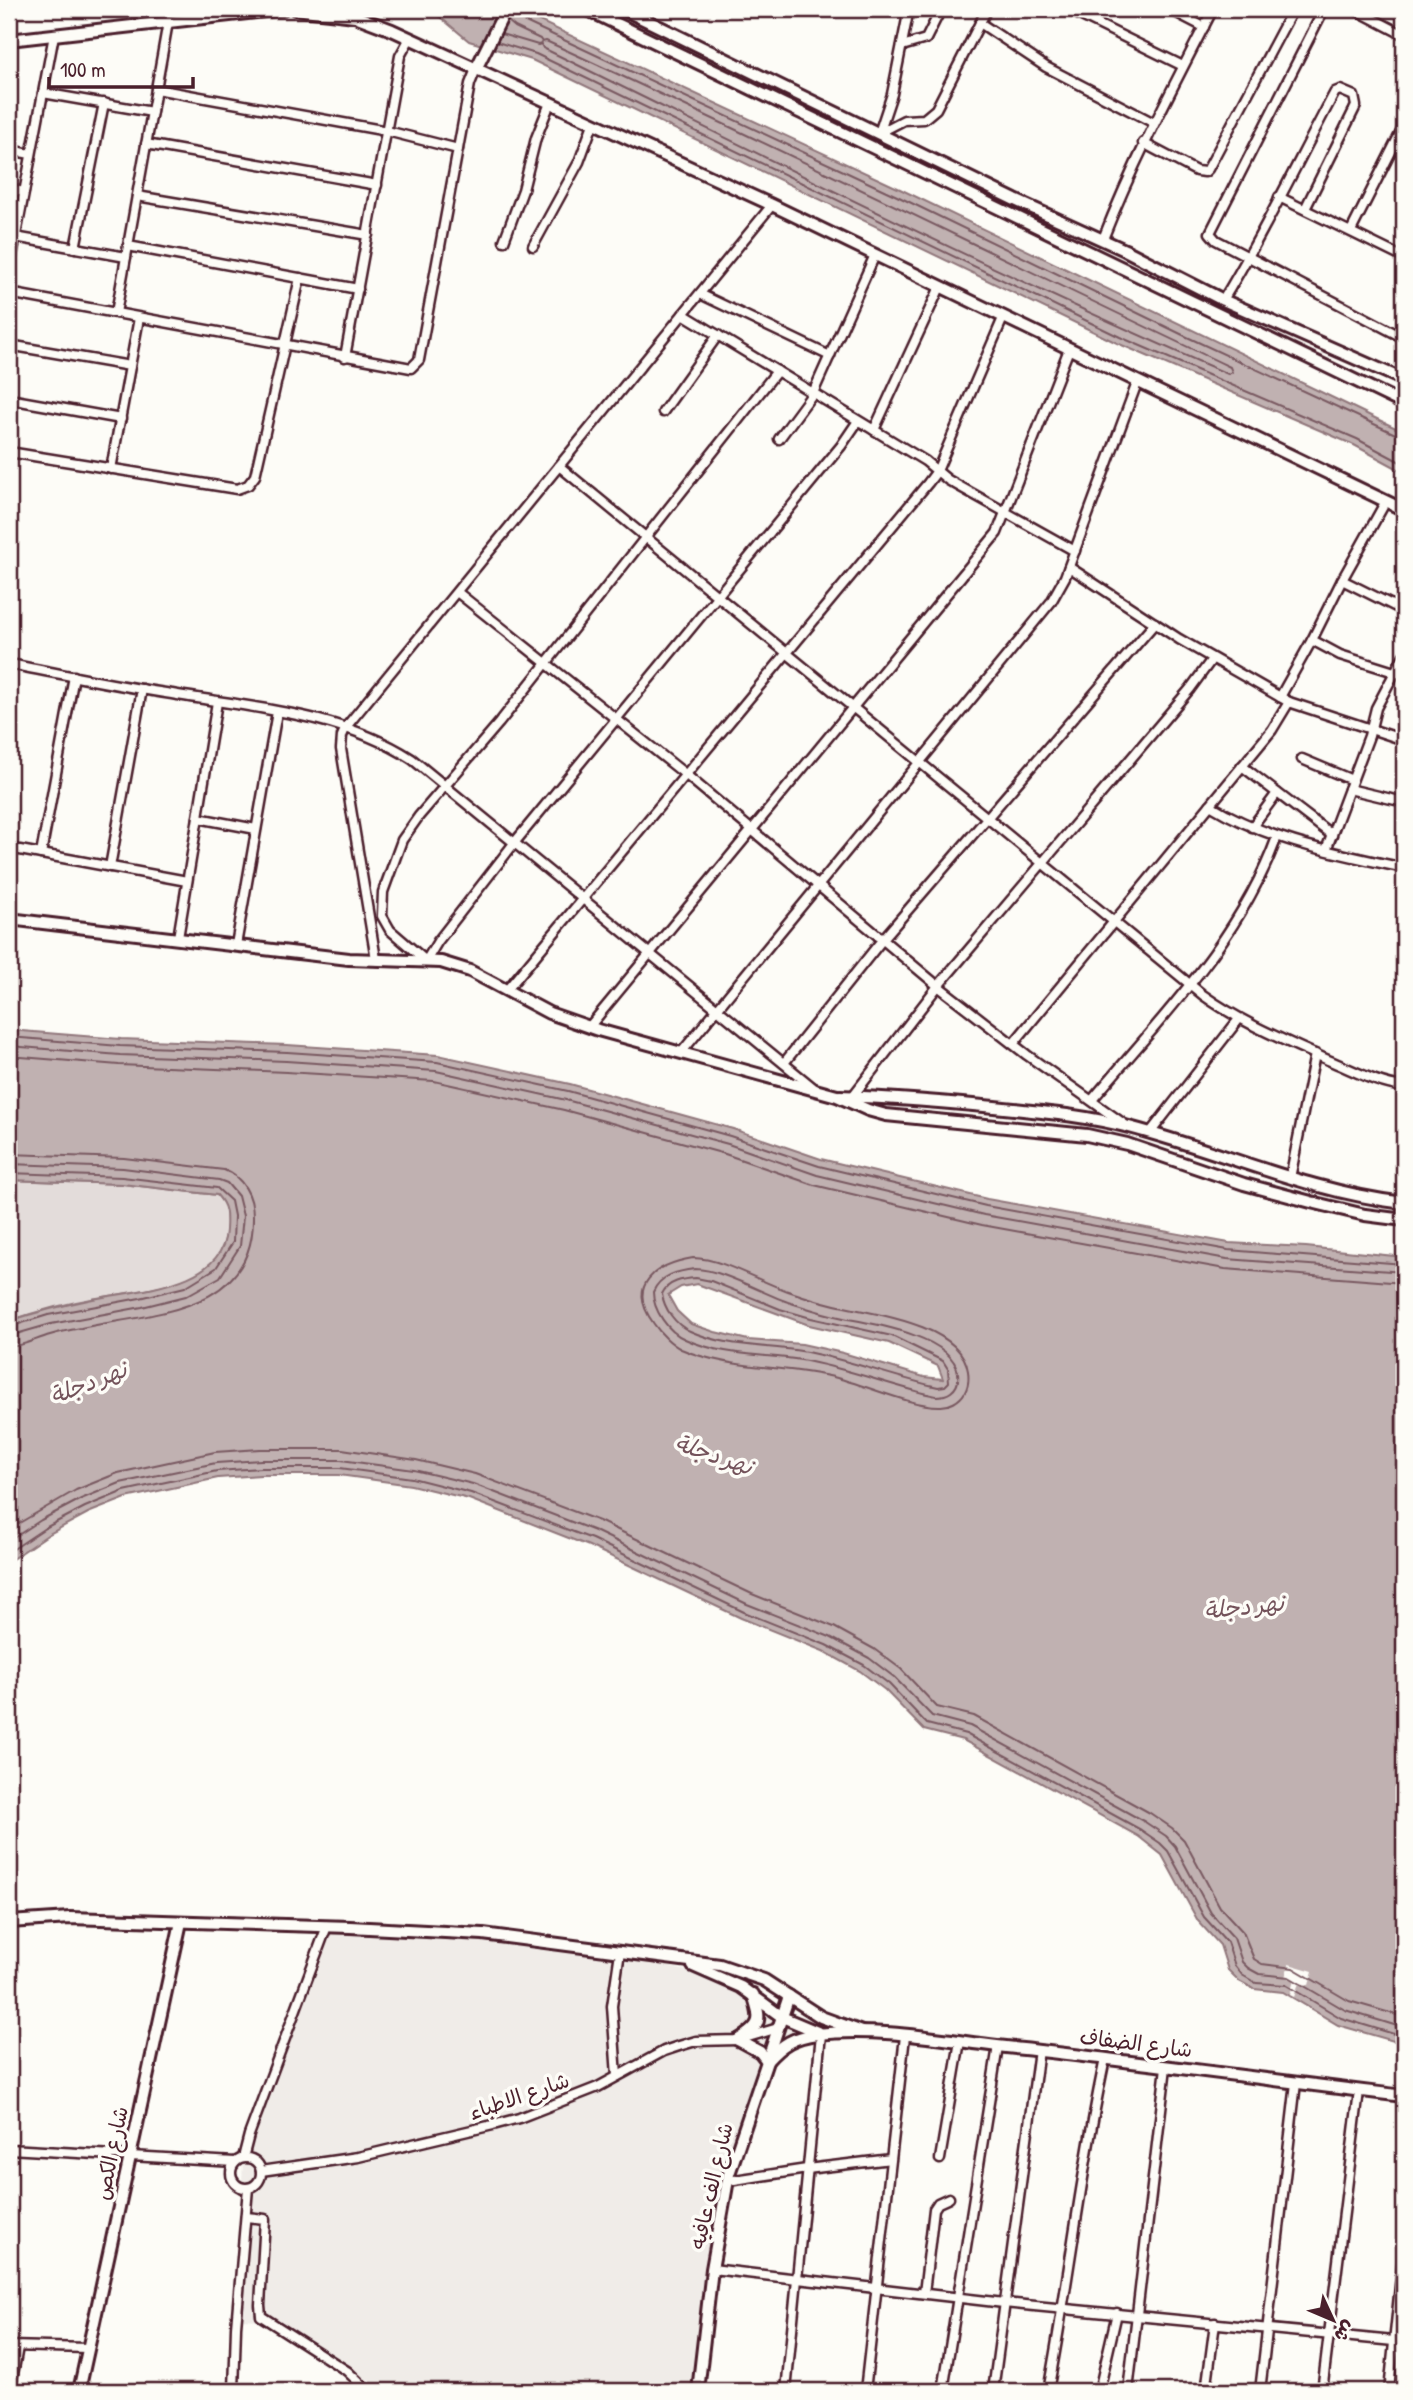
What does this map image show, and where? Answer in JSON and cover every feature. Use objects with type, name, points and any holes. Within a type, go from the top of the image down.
[{"type":"street","points":[[9,40],[283,9]]},
{"type":"street","points":[[295,9],[355,16],[410,38],[772,205],[1404,510]]},
{"type":"street","points":[[9,293],[411,368],[419,360],[470,83],[506,9]]},
{"type":"street","points":[[586,9],[1404,404]]},
{"type":"street","points":[[623,9],[1015,201],[1103,239],[1223,300],[1404,380]]},
{"type":"street","points":[[878,133],[892,94],[909,9]]},
{"type":"street","points":[[902,46],[926,39],[941,9]]},
{"type":"street","points":[[878,133],[904,120],[924,119],[936,109],[987,9]]},
{"type":"street","points":[[1067,9],[1183,66]]},
{"type":"street","points":[[1169,9],[1204,27]]},
{"type":"street","points":[[1103,239],[1143,144],[1213,9]]},
{"type":"street","points":[[1143,144],[1196,171],[1205,172],[1293,9]]},
{"type":"street","points":[[1324,9],[1210,233],[1216,240],[1404,338]]},
{"type":"street","points":[[1354,9],[1370,12],[1404,35]]},
{"type":"street","points":[[116,313],[168,22]]},
{"type":"street","points":[[980,23],[1046,67],[1154,123]]},
{"type":"street","points":[[9,272],[10,255],[54,35]]},
{"type":"street","points":[[345,357],[400,56],[410,38]]},
{"type":"street","points":[[156,89],[387,131],[458,149]]},
{"type":"street","points":[[1223,300],[1250,256],[1335,92],[1340,90],[1354,96],[1356,106],[1305,209]]},
{"type":"street","points":[[43,93],[152,112]]},
{"type":"street","points":[[75,248],[104,103]]},
{"type":"street","points":[[504,241],[523,190],[536,138],[550,103]]},
{"type":"street","points":[[533,246],[579,162],[593,124]]},
{"type":"street","points":[[1351,231],[1400,145],[1404,126]]},
{"type":"street","points":[[146,144],[377,185]]},
{"type":"street","points":[[9,150],[31,154]]},
{"type":"street","points":[[9,189],[24,192]]},
{"type":"street","points":[[137,196],[368,235]]},
{"type":"street","points":[[1279,197],[1404,258]]},
{"type":"street","points":[[376,960],[341,749],[346,727],[772,205]]},
{"type":"street","points":[[15,237],[126,257]]},
{"type":"street","points":[[128,246],[358,289]]},
{"type":"street","points":[[779,439],[813,393],[874,255]]},
{"type":"street","points":[[9,452],[237,489],[248,485],[255,476],[300,278]]},
{"type":"street","points":[[874,430],[940,287]]},
{"type":"street","points":[[700,294],[830,356]]},
{"type":"street","points":[[683,314],[925,461],[937,471],[1075,551]]},
{"type":"street","points":[[111,468],[139,318]]},
{"type":"street","points":[[506,991],[937,471],[1003,318]]},
{"type":"street","points":[[663,412],[718,335]]},
{"type":"street","points":[[9,345],[130,366]]},
{"type":"street","points":[[589,1027],[997,533],[1069,349]]},
{"type":"street","points":[[1345,375],[1351,357]]},
{"type":"street","points":[[426,961],[384,922],[381,900],[402,840],[777,371]]},
{"type":"street","points":[[681,1053],[1051,602],[1069,567],[1138,383]]},
{"type":"street","points":[[9,399],[121,419]]},
{"type":"street","points":[[426,961],[438,941],[514,842],[859,421]]},
{"type":"street","points":[[559,466],[1190,984],[1239,1019],[1382,1082],[1404,1087]]},
{"type":"street","points":[[1280,697],[1386,501]]},
{"type":"street","points":[[1069,567],[1212,659],[1289,702],[1404,740]]},
{"type":"street","points":[[1342,580],[1404,611]]},
{"type":"street","points":[[457,592],[685,774],[938,986],[1127,1126]]},
{"type":"street","points":[[784,1063],[986,816],[1155,623]]},
{"type":"street","points":[[1312,640],[1340,655],[1404,675]]},
{"type":"street","points":[[1326,850],[1376,708],[1404,655]]},
{"type":"street","points":[[852,1097],[938,986],[1190,690],[1212,659]]},
{"type":"street","points":[[9,664],[314,718],[373,736],[391,745],[446,786],[817,1090]]},
{"type":"street","points":[[41,854],[74,676]]},
{"type":"street","points":[[110,867],[142,689]]},
{"type":"street","points":[[178,938],[217,702]]},
{"type":"street","points":[[1013,1044],[1272,730],[1289,702]]},
{"type":"street","points":[[236,945],[277,712]]},
{"type":"street","points":[[1302,759],[1352,780]]},
{"type":"street","points":[[1242,766],[1332,835]]},
{"type":"street","points":[[1349,789],[1404,803]]},
{"type":"street","points":[[1252,827],[1278,793]]},
{"type":"street","points":[[1210,805],[1277,837],[1404,868]]},
{"type":"street","points":[[198,818],[257,829]]},
{"type":"street","points":[[1092,1100],[1190,984],[1237,920],[1277,837]]},
{"type":"street","points":[[9,848],[187,881]]},
{"type":"street","points":[[9,919],[349,959],[441,962],[470,971],[549,1013],[589,1027],[817,1090],[886,1115],[1087,1135],[1127,1144],[1297,1199],[1364,1215],[1404,1220]]},
{"type":"street","points":[[1150,1133],[1239,1019]]},
{"type":"street","points":[[1290,1178],[1315,1054]]},
{"type":"street","points":[[837,1096],[922,1099],[1091,1118],[1127,1126],[1290,1178],[1367,1198],[1404,1203],[1404,1195]]},
{"type":"street","points":[[9,1922],[51,1917],[483,1934],[720,1965],[753,1976],[821,2017],[862,2032]]},
{"type":"street","name":"شارع الكص","points":[[79,2391],[181,1922]]},
{"type":"street","points":[[9,2148],[130,2155],[239,2160],[255,2161],[261,2171],[257,2183],[248,2188],[239,2187],[232,2180],[231,2170],[239,2160],[249,2135],[327,1926]]},
{"type":"street","points":[[617,2076],[612,2006],[620,1952]]},
{"type":"street","points":[[684,1962],[753,1994],[780,2023],[821,2034]]},
{"type":"street","points":[[753,1994],[760,2017],[757,2027],[738,2040],[760,2052],[767,2061],[781,2045],[792,2040],[821,2034],[862,2032]]},
{"type":"street","name":"شارع الف عافيه","points":[[698,2391],[712,2269],[728,2181],[736,2149],[789,1996]]},
{"type":"street","name":"شارع الاطباء","points":[[261,2171],[358,2157],[493,2126],[598,2087],[680,2046],[696,2041],[738,2040],[780,2023]]},
{"type":"street","name":"شارع الضفاف","points":[[862,2032],[1039,2050],[1404,2096]]},
{"type":"street","points":[[786,2391],[821,2034]]},
{"type":"street","points":[[865,2391],[905,2036]]},
{"type":"street","points":[[940,2158],[960,2041]]},
{"type":"street","points":[[943,2391],[998,2046]]},
{"type":"street","points":[[993,2391],[1039,2050]]},
{"type":"street","points":[[1048,2391],[1090,2128],[1105,2059]]},
{"type":"street","points":[[1128,2391],[1166,2067]]},
{"type":"street","points":[[1260,2391],[1296,2083]]},
{"type":"street","points":[[1322,2391],[1359,2091]]},
{"type":"street","points":[[728,2181],[891,2159]]},
{"type":"street","points":[[234,2391],[236,2327],[248,2188]]},
{"type":"street","points":[[924,2293],[934,2209],[938,2203],[949,2197]]},
{"type":"street","points":[[246,2217],[265,2218],[261,2316],[346,2371],[366,2390]]},
{"type":"street","points":[[1389,2391],[1404,2246]]},
{"type":"street","points":[[712,2269],[1004,2303],[1404,2342]]},
{"type":"street","points":[[1099,2391],[1117,2313]]},
{"type":"street","points":[[1206,2391],[1215,2323]]},
{"type":"street","points":[[10,2391],[13,2346],[88,2348]]},
{"type":"shaded area","points":[[9,1180],[122,1184],[217,1195],[225,1205],[226,1213],[223,1245],[210,1265],[199,1273],[172,1284],[86,1300],[9,1321]]},
{"type":"shaded area","points":[[327,1926],[487,1935],[629,1956],[732,1983],[797,2025],[774,2052],[733,2158],[700,2391],[368,2391],[347,2371],[264,2320],[237,2319],[243,2158]]},
{"type":"water","points":[[425,9],[517,9],[900,189],[1404,432],[1404,472],[1354,445],[1117,343],[532,60],[469,41],[440,17]]},
{"type":"water","name":"نهر دجلة","points":[[9,1030],[121,1039],[287,1045],[438,1055],[570,1084],[733,1129],[821,1159],[987,1199],[1229,1243],[1306,1247],[1404,1257],[1404,2044],[1338,2025],[1283,1992],[1254,1989],[1239,1981],[1228,1970],[1220,1945],[1198,1921],[1162,1855],[1138,1836],[963,1740],[924,1730],[885,1690],[860,1671],[823,1651],[741,1618],[589,1546],[469,1499],[411,1485],[339,1475],[218,1478],[126,1498],[88,1513],[49,1534],[9,1561],[9,1321],[93,1299],[153,1288],[194,1275],[210,1264],[221,1249],[226,1219],[225,1207],[217,1195],[122,1184],[9,1180]],"holes":[[[697,1284],[809,1325],[889,1343],[938,1366],[943,1379],[924,1377],[802,1344],[748,1340],[715,1332],[691,1324],[677,1311],[668,1295],[681,1287]]]},
{"type":"pier","points":[[1289,1964],[1313,1971],[1309,1985],[1299,1983],[1294,1997],[1290,1995],[1294,1980],[1285,1977]]}]
